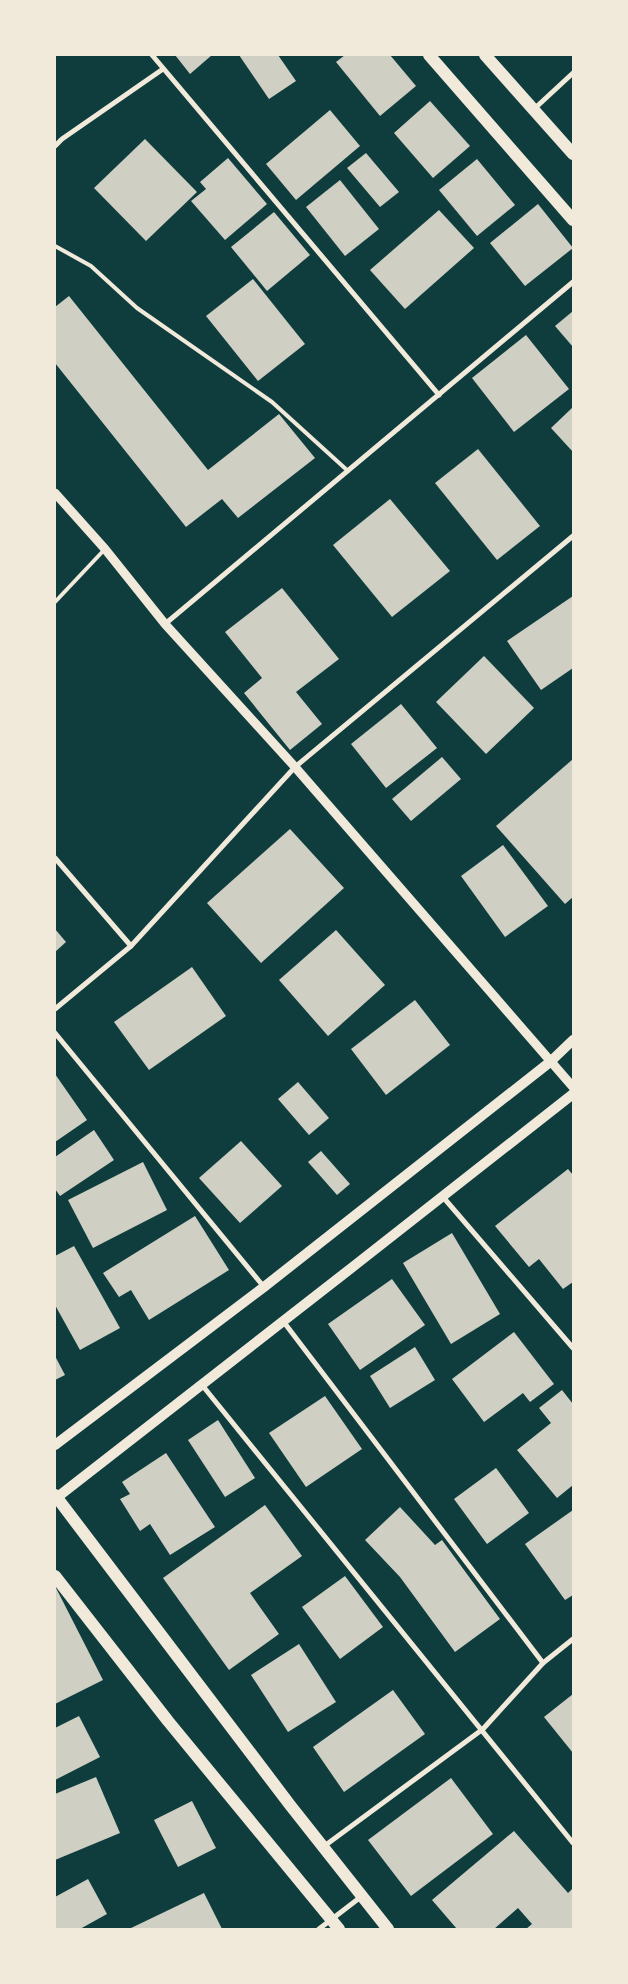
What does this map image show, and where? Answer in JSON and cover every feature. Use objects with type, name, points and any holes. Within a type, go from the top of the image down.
[{"type":"main road","points":[[429,55],[573,220]]},
{"type":"main road","points":[[485,55],[573,154]]},
{"type":"main road","points":[[55,1445],[264,1287],[550,1062],[573,1040]]},
{"type":"main road","points":[[388,1929],[323,1847],[56,1497],[573,1094]]},
{"type":"main road","points":[[55,1576],[168,1721],[335,1925]]},
{"type":"street","points":[[152,55],[439,395]]},
{"type":"street","points":[[55,146],[62,139],[163,69]]},
{"type":"street","points":[[533,110],[573,72]]},
{"type":"street","points":[[165,624],[573,282]]},
{"type":"street","points":[[55,494],[105,549],[165,624],[295,767],[573,1087]]},
{"type":"street","points":[[55,1009],[131,946],[295,767],[573,536]]},
{"type":"street","points":[[55,858],[131,946]]},
{"type":"street","points":[[55,1033],[264,1287]]},
{"type":"street","points":[[443,1197],[573,1348]]},
{"type":"street","points":[[283,1321],[543,1663]]},
{"type":"street","points":[[201,1384],[483,1729],[573,1843]]},
{"type":"street","points":[[323,1847],[483,1729],[509,1698],[543,1663],[573,1639]]},
{"type":"street","points":[[319,1929],[335,1925],[362,1896]]},
{"type":"lane","points":[[55,246],[91,266],[137,308],[272,402],[348,471]]},
{"type":"lane","points":[[55,602],[105,549]]},
{"type":"building","points":[[175,55],[212,55],[190,74]]},
{"type":"building","points":[[239,55],[278,55],[296,81],[269,99]]},
{"type":"building","points":[[345,55],[390,55],[416,86],[380,116],[336,62]]},
{"type":"building","points":[[430,101],[470,146],[433,178],[394,133]]},
{"type":"building","points":[[330,110],[360,146],[296,200],[266,164]]},
{"type":"building","points":[[145,139],[197,192],[146,241],[94,188]]},
{"type":"building","points":[[366,153],[399,192],[380,207],[347,168]]},
{"type":"building","points":[[228,158],[267,204],[225,240],[191,201],[206,189],[200,182]]},
{"type":"building","points":[[477,159],[515,205],[477,236],[439,190]]},
{"type":"building","points":[[340,180],[379,229],[345,256],[306,207]]},
{"type":"building","points":[[538,204],[573,248],[525,286],[490,243]]},
{"type":"building","points":[[439,210],[474,248],[405,309],[370,270]]},
{"type":"building","points":[[274,212],[310,255],[267,291],[231,247]]},
{"type":"building","points":[[253,279],[305,344],[258,381],[206,316]]},
{"type":"building","points":[[69,296],[208,470],[279,414],[315,458],[238,518],[222,499],[186,527],[55,363],[55,307]]},
{"type":"building","points":[[573,311],[573,347],[555,326]]},
{"type":"building","points":[[526,335],[569,389],[514,432],[472,378]]},
{"type":"building","points":[[573,407],[573,452],[551,428]]},
{"type":"building","points":[[478,449],[540,526],[497,560],[435,483]]},
{"type":"building","points":[[390,499],[450,571],[392,617],[333,545]]},
{"type":"building","points":[[282,588],[339,659],[296,692],[322,724],[290,750],[244,693],[262,678],[225,632]]},
{"type":"building","points":[[573,596],[573,668],[541,690],[507,641]]},
{"type":"building","points":[[484,656],[534,708],[486,754],[436,702]]},
{"type":"building","points":[[401,704],[437,748],[386,788],[351,744]]},
{"type":"building","points":[[442,757],[461,779],[411,821],[392,799]]},
{"type":"building","points":[[573,759],[573,897],[565,904],[496,826]]},
{"type":"building","points":[[290,829],[344,888],[261,963],[207,903]]},
{"type":"building","points":[[503,845],[548,906],[505,937],[461,876]]},
{"type":"building","points":[[55,929],[66,942],[55,952]]},
{"type":"building","points":[[336,930],[385,985],[328,1036],[279,980]]},
{"type":"building","points":[[192,967],[226,1016],[149,1070],[114,1022]]},
{"type":"building","points":[[415,1000],[450,1045],[386,1095],[351,1049]]},
{"type":"building","points":[[55,1074],[87,1120],[55,1142]]},
{"type":"building","points":[[298,1082],[329,1118],[309,1135],[278,1099]]},
{"type":"building","points":[[94,1130],[114,1160],[60,1196],[55,1189],[55,1157]]},
{"type":"building","points":[[241,1141],[282,1186],[240,1223],[199,1178]]},
{"type":"building","points":[[321,1151],[350,1184],[337,1195],[308,1162]]},
{"type":"building","points":[[143,1162],[167,1210],[93,1248],[68,1200]]},
{"type":"building","points":[[568,1169],[573,1175],[573,1282],[563,1289],[539,1259],[529,1267],[495,1226]]},
{"type":"building","points":[[195,1216],[229,1270],[149,1320],[131,1290],[119,1297],[103,1273]]},
{"type":"building","points":[[452,1233],[500,1314],[451,1344],[403,1263]]},
{"type":"building","points":[[74,1246],[120,1328],[80,1350],[55,1305],[55,1256]]},
{"type":"building","points":[[392,1279],[425,1325],[360,1370],[328,1324]]},
{"type":"building","points":[[514,1332],[554,1384],[530,1402],[523,1393],[484,1422],[452,1379]]},
{"type":"building","points":[[415,1347],[435,1380],[390,1408],[370,1376]]},
{"type":"building","points":[[55,1356],[65,1375],[55,1380]]},
{"type":"building","points":[[562,1390],[573,1404],[573,1485],[557,1498],[517,1450],[551,1423],[539,1408]]},
{"type":"building","points":[[325,1396],[362,1449],[306,1487],[269,1433]]},
{"type":"building","points":[[218,1420],[255,1478],[225,1497],[188,1440]]},
{"type":"building","points":[[166,1453],[215,1527],[170,1555],[150,1524],[140,1531],[120,1499],[130,1494],[122,1482]]},
{"type":"building","points":[[496,1468],[529,1513],[487,1544],[454,1499]]},
{"type":"building","points":[[265,1505],[302,1556],[250,1593],[279,1634],[229,1670],[163,1578]]},
{"type":"building","points":[[400,1507],[435,1545],[442,1540],[500,1619],[455,1652],[400,1577],[365,1540]]},
{"type":"building","points":[[573,1510],[573,1595],[565,1600],[525,1544]]},
{"type":"building","points":[[345,1576],[383,1627],[340,1659],[302,1607]]},
{"type":"building","points":[[55,1586],[103,1680],[55,1704]]},
{"type":"building","points":[[299,1644],[336,1702],[288,1732],[251,1675]]},
{"type":"building","points":[[393,1690],[425,1734],[344,1792],[313,1747]]},
{"type":"building","points":[[573,1694],[573,1753],[544,1717]]},
{"type":"building","points":[[79,1716],[100,1757],[55,1780],[55,1728]]},
{"type":"building","points":[[96,1777],[120,1833],[55,1860],[55,1794]]},
{"type":"building","points":[[451,1778],[493,1834],[411,1896],[368,1840]]},
{"type":"building","points":[[192,1801],[216,1848],[178,1867],[154,1820]]},
{"type":"building","points":[[514,1831],[568,1893],[573,1888],[573,1929],[526,1929],[532,1924],[518,1908],[494,1929],[457,1929],[432,1900]]},
{"type":"building","points":[[88,1879],[107,1914],[80,1929],[55,1929],[55,1897]]},
{"type":"building","points":[[204,1893],[222,1929],[129,1929]]}]
